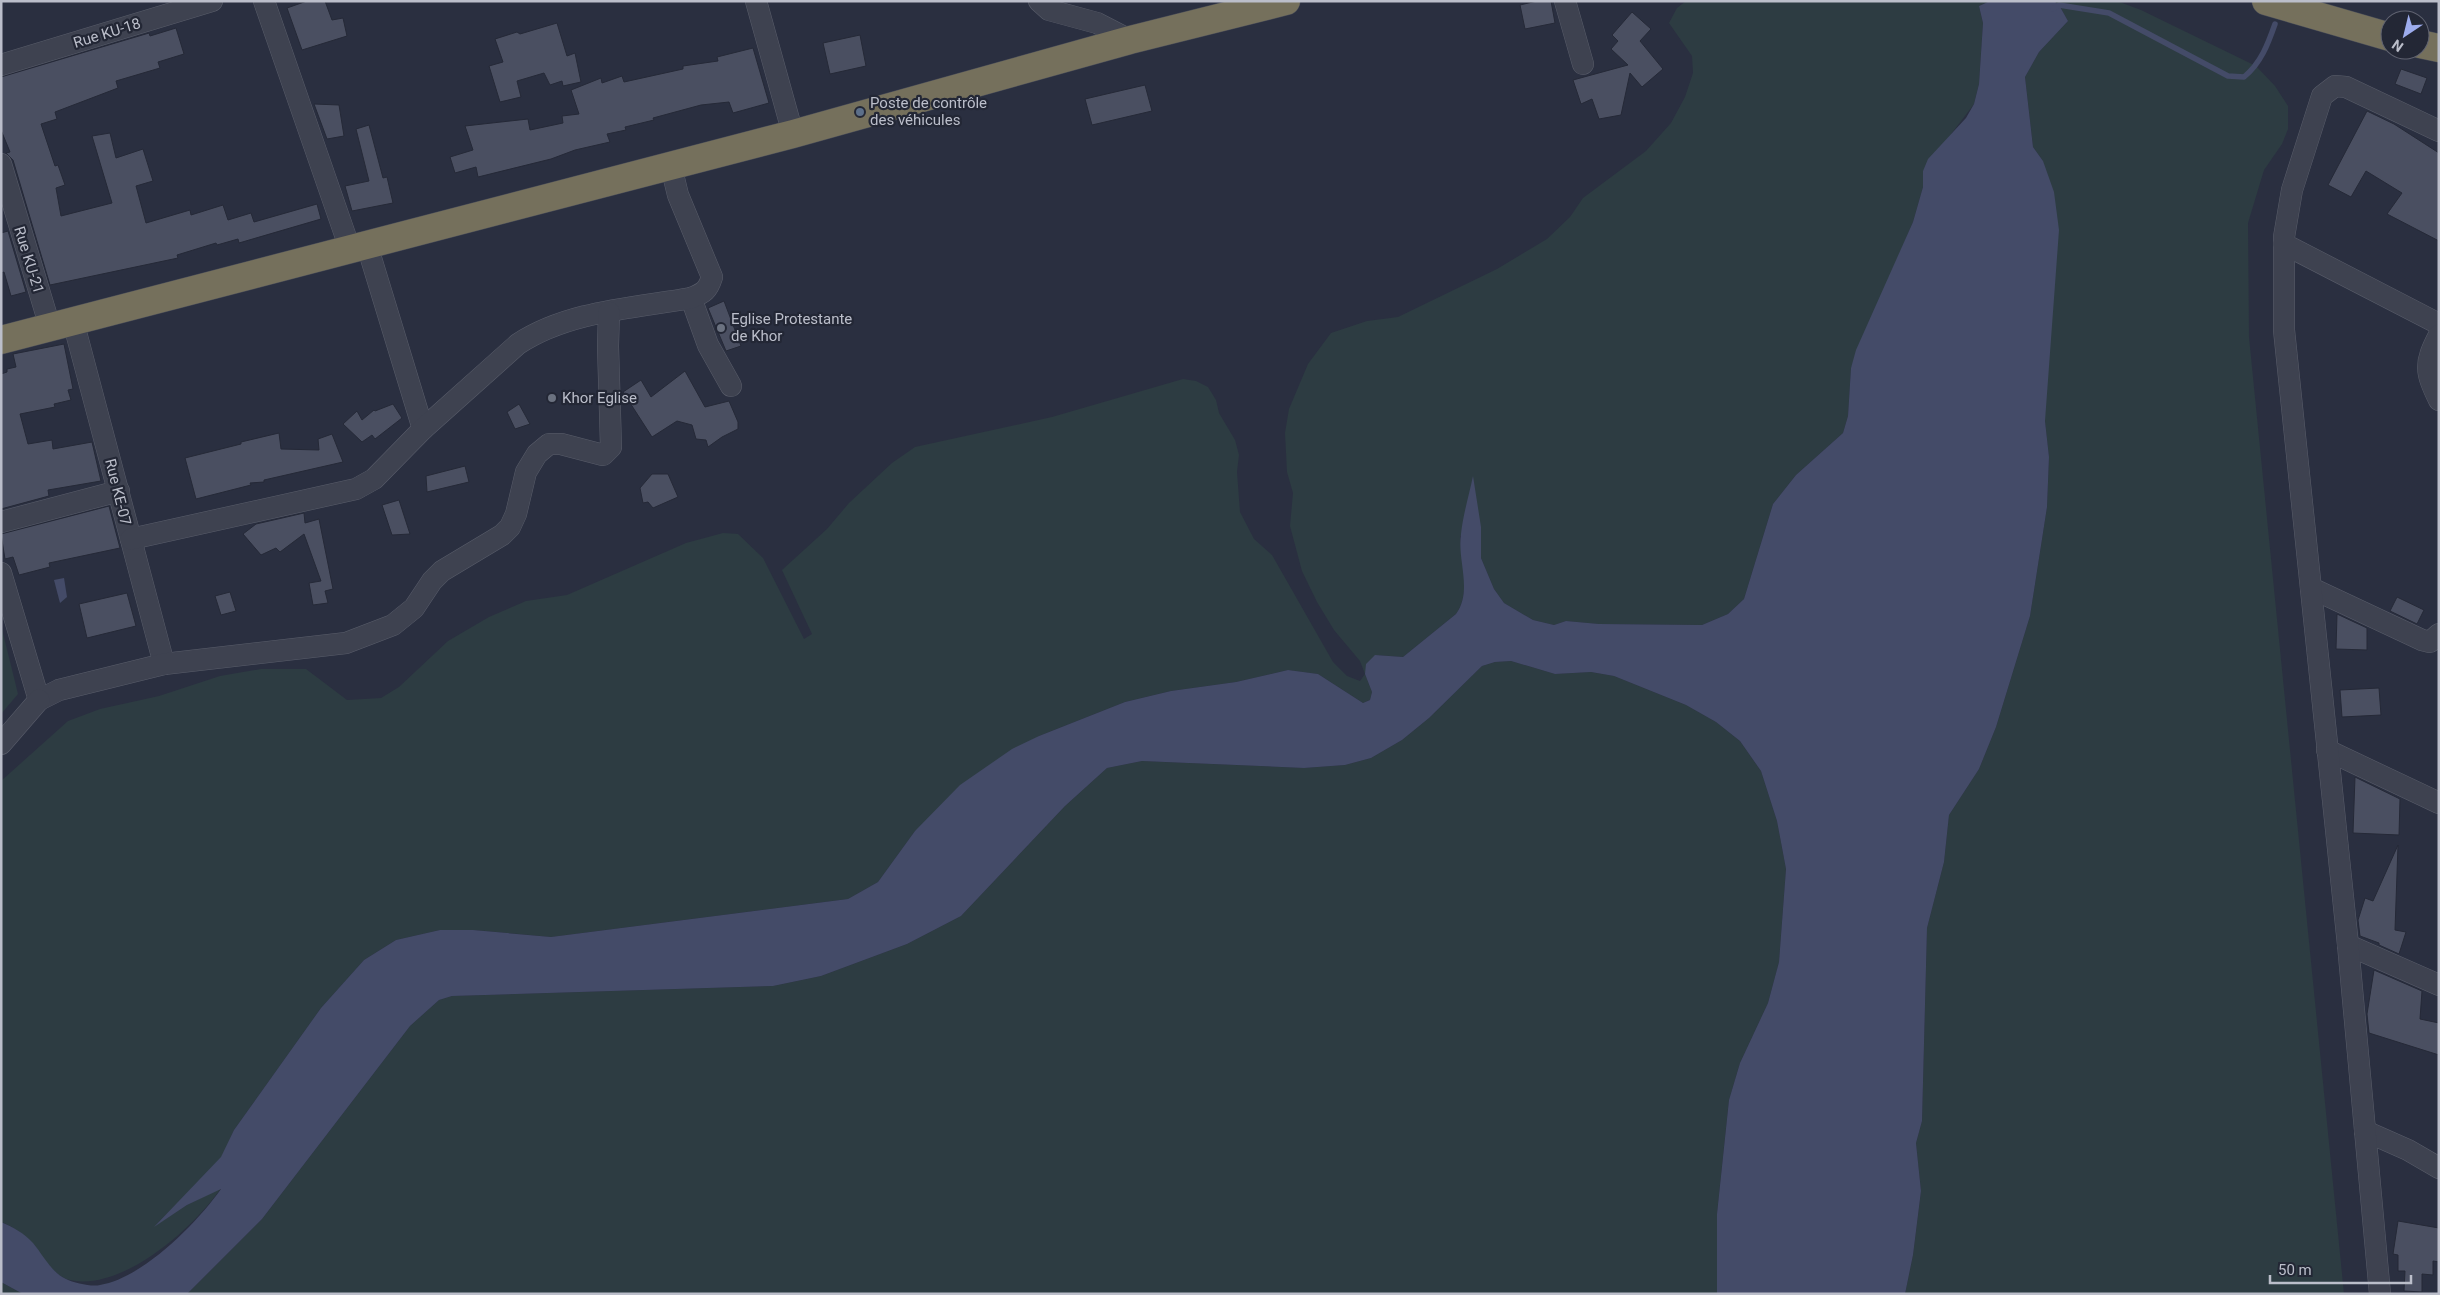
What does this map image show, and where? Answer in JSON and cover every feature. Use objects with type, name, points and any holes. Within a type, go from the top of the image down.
[{"type":"highway","points":[[1,340],[793,134],[1130,40],[1286,1]]},
{"type":"highway","points":[[2266,1],[2380,34]]},
{"type":"street","name":"Rue KU-18","points":[[1,64],[212,1]]},
{"type":"street","points":[[264,1],[358,247],[423,428]]},
{"type":"street","points":[[756,1],[793,134]]},
{"type":"street","points":[[1039,1],[1049,10],[1097,23],[1130,40]]},
{"type":"street","points":[[1565,1],[1583,64]]},
{"type":"street","points":[[2380,1294],[2348,946],[2284,330],[2284,244],[2292,190],[2299,163],[2322,96],[2335,86],[2346,87],[2439,131]]},
{"type":"street","name":"Rue KU-21","points":[[1,164],[61,324]]},
{"type":"street","points":[[130,539],[356,489],[374,479],[423,428],[518,344],[530,336],[586,316],[692,298],[703,294],[709,288],[712,277],[678,195],[671,166]]},
{"type":"street","points":[[2284,244],[2439,324]]},
{"type":"street","points":[[692,298],[708,345],[731,386]]},
{"type":"street","points":[[1,744],[40,700],[59,690],[164,664],[346,643],[393,625],[414,608],[432,581],[442,572],[502,535],[510,527],[516,514],[526,472],[537,454],[549,444],[561,444],[603,455],[611,447],[608,346],[609,312]]},
{"type":"street","name":"Rue KE-07","points":[[61,324],[119,491],[164,664]]},
{"type":"street","points":[[2439,335],[2428,356],[2428,379],[2439,400]]},
{"type":"street","points":[[1,522],[119,491]]},
{"type":"street","points":[[1,574],[40,700]]},
{"type":"street","points":[[2311,588],[2422,640],[2430,642],[2439,634]]},
{"type":"street","points":[[2327,750],[2439,803]]},
{"type":"street","points":[[2348,946],[2439,985]]},
{"type":"street","points":[[2365,1131],[2408,1150],[2439,1168]]},
{"type":"shaded area","points":[[1686,1],[1990,1],[1979,6],[1983,23],[1979,84],[1974,104],[1923,171],[1923,187],[1913,222],[1851,368],[1848,416],[1843,433],[1796,475],[1773,504],[1744,599],[1728,614],[1702,625],[1599,624],[1566,621],[1554,625],[1533,620],[1504,603],[1494,589],[1481,558],[1481,527],[1460,536],[1464,566],[1464,586],[1461,606],[1456,614],[1403,657],[1376,655],[1365,674],[1360,661],[1334,630],[1317,602],[1302,571],[1290,526],[1293,493],[1287,472],[1285,433],[1289,409],[1308,364],[1331,333],[1367,321],[1398,317],[1497,269],[1547,239],[1570,217],[1583,198],[1646,151],[1671,123],[1685,97],[1693,73],[1692,56],[1669,23],[1677,8]]},
{"type":"shaded area","points":[[2054,1],[2117,1],[2141,10],[2256,66],[2275,86],[2288,106],[2288,129],[2282,144],[2264,170],[2248,223],[2249,337],[2344,1294],[1905,1294],[1913,1255],[1921,1191],[1916,1143],[1922,1121],[1927,928],[1944,862],[1949,815],[1979,769],[1996,727],[2030,616],[2047,507],[2049,457],[2045,421],[2043,161],[2033,147],[2025,77],[2039,52],[2068,21],[2059,5]]},
{"type":"shaded area","points":[[1183,379],[1196,381],[1208,387],[1216,400],[1219,413],[1235,440],[1239,455],[1237,472],[1240,512],[1254,539],[1272,555],[1333,662],[1347,676],[1360,681],[1365,674],[1372,692],[1370,700],[1363,703],[1318,674],[1288,670],[1236,682],[1171,691],[1125,702],[1039,736],[915,831],[878,882],[848,899],[551,937],[474,930],[440,930],[396,940],[364,960],[321,1008],[234,1130],[222,1157],[156,1225],[187,1205],[221,1188],[193,1221],[174,1239],[153,1254],[131,1268],[109,1277],[87,1281],[66,1279],[50,1266],[31,1242],[13,1228],[1,1222],[1,781],[68,721],[100,709],[159,696],[220,676],[261,669],[306,669],[347,700],[381,698],[399,687],[448,641],[489,617],[526,601],[567,595],[686,543],[723,533],[738,534],[763,558],[804,639],[812,634],[782,570],[827,529],[849,503],[892,463],[915,447],[1052,417]]},
{"type":"shaded area","points":[[1,625],[18,694],[1,714]]},
{"type":"shaded area","points":[[1511,661],[1555,674],[1591,672],[1614,676],[1686,705],[1716,722],[1740,741],[1761,771],[1777,821],[1786,869],[1779,962],[1768,1003],[1740,1063],[1729,1100],[1717,1214],[1717,1294],[187,1294],[262,1219],[410,1026],[439,1000],[452,996],[773,986],[821,976],[907,944],[961,916],[1065,806],[1107,768],[1142,761],[1304,768],[1345,765],[1371,758],[1402,740],[1429,718],[1482,666],[1495,662]]},
{"type":"shaded area","points":[[1,1282],[23,1294],[1,1293]]},
{"type":"water","points":[[1990,1],[2054,1],[2059,5],[2068,21],[2039,52],[2025,77],[2033,147],[2043,161],[2054,192],[2059,230],[2045,421],[2049,457],[2047,507],[2030,616],[1996,727],[1979,769],[1949,815],[1944,862],[1927,928],[1922,1121],[1916,1143],[1921,1191],[1913,1255],[1905,1294],[1717,1294],[1717,1214],[1729,1100],[1740,1063],[1768,1003],[1779,962],[1786,869],[1777,821],[1761,771],[1740,741],[1716,722],[1686,705],[1614,676],[1591,672],[1555,674],[1511,661],[1495,662],[1482,666],[1429,718],[1402,740],[1371,758],[1345,765],[1304,768],[1142,761],[1107,768],[1065,806],[961,916],[907,944],[821,976],[773,986],[452,996],[439,1000],[410,1026],[262,1219],[187,1294],[23,1294],[1,1282],[1,1222],[30,1239],[52,1268],[61,1276],[74,1282],[88,1285],[100,1285],[134,1272],[168,1247],[211,1203],[221,1189],[187,1205],[154,1227],[221,1157],[234,1130],[321,1008],[364,960],[396,940],[440,930],[473,930],[551,937],[848,899],[878,882],[915,831],[960,785],[1012,749],[1039,736],[1125,702],[1171,691],[1236,682],[1288,670],[1318,674],[1363,703],[1370,700],[1372,692],[1365,674],[1366,664],[1375,655],[1403,657],[1456,614],[1461,605],[1464,585],[1460,544],[1473,476],[1481,527],[1481,558],[1494,589],[1504,603],[1533,620],[1554,625],[1566,621],[1599,624],[1702,625],[1728,614],[1744,599],[1773,504],[1796,475],[1843,433],[1848,416],[1851,368],[1856,350],[1913,222],[1923,187],[1923,171],[1928,159],[1966,118],[1974,104],[1979,84],[1983,23],[1979,6]]},
{"type":"water","points":[[64,578],[67,597],[60,603],[54,580]]},
{"type":"building","points":[[307,1],[325,1],[332,20],[343,18],[347,36],[302,50],[287,8]]},
{"type":"building","points":[[1537,1],[1551,1],[1555,23],[1525,29],[1520,5]]},
{"type":"building","points":[[1632,12],[1651,29],[1640,41],[1663,69],[1642,87],[1630,73],[1621,115],[1599,119],[1592,99],[1581,104],[1573,80],[1628,65],[1611,49],[1618,41],[1612,35]]},
{"type":"building","points":[[557,23],[567,56],[575,53],[581,82],[563,86],[562,81],[550,85],[544,73],[517,81],[521,97],[500,102],[489,66],[503,62],[495,39]]},
{"type":"building","points":[[176,28],[184,54],[158,62],[160,68],[116,81],[118,88],[55,112],[57,119],[41,124],[55,166],[58,165],[65,185],[56,188],[61,216],[112,203],[92,136],[110,133],[116,158],[143,149],[153,181],[136,186],[146,223],[190,210],[191,215],[223,205],[228,220],[251,213],[254,222],[317,204],[321,219],[239,243],[238,239],[217,245],[216,243],[177,255],[178,258],[50,285],[13,160],[6,153],[10,152],[1,130],[1,77],[149,33],[150,36]]},
{"type":"building","points":[[860,35],[866,66],[830,74],[823,43]]},
{"type":"building","points":[[753,48],[769,103],[733,113],[729,102],[701,105],[625,127],[626,130],[607,134],[610,142],[575,150],[551,159],[478,177],[476,167],[455,173],[450,157],[473,150],[465,126],[528,119],[530,130],[563,123],[562,116],[579,114],[571,90],[601,78],[602,83],[622,76],[624,82],[683,69],[683,66],[718,61],[717,57]]},
{"type":"building","points":[[2401,69],[2427,78],[2421,94],[2395,84]]},
{"type":"building","points":[[1145,85],[1152,111],[1092,125],[1085,99]]},
{"type":"building","points":[[314,104],[339,105],[344,136],[327,139]]},
{"type":"building","points":[[2367,111],[2394,124],[2439,153],[2439,241],[2387,214],[2402,193],[2366,171],[2351,197],[2328,185]]},
{"type":"building","points":[[369,125],[383,178],[387,177],[393,203],[352,211],[345,186],[369,181],[356,129]]},
{"type":"building","points":[[8,231],[26,292],[11,296],[4,272],[1,273],[1,233]]},
{"type":"building","name":"Eglise Protestante de Khor","points":[[724,301],[741,346],[726,351],[708,308]]},
{"type":"building","points":[[64,344],[73,389],[68,390],[71,400],[54,404],[55,407],[20,414],[28,444],[52,440],[53,449],[92,442],[101,481],[48,490],[49,496],[1,509],[1,374],[7,372],[7,369],[16,367],[13,354]]},
{"type":"building","points":[[685,371],[705,407],[729,401],[738,422],[738,429],[708,447],[706,440],[696,439],[692,425],[677,421],[652,437],[623,392],[641,380],[651,397]]},
{"type":"building","points":[[393,404],[402,418],[375,439],[372,435],[362,442],[343,424],[357,411],[362,420],[374,410]]},
{"type":"building","points":[[519,404],[530,424],[515,429],[507,412]]},
{"type":"building","points":[[279,433],[281,449],[319,450],[318,439],[332,434],[343,462],[264,480],[264,482],[250,483],[251,485],[196,499],[185,458]]},
{"type":"building","points":[[465,466],[469,482],[427,492],[426,476]]},
{"type":"building","points":[[652,474],[668,474],[678,497],[653,508],[648,502],[643,503],[640,488]]},
{"type":"building","points":[[399,500],[410,534],[392,535],[382,505]]},
{"type":"building","points":[[109,506],[120,548],[49,563],[50,567],[19,575],[13,557],[5,559],[1,534]]},
{"type":"building","points":[[304,513],[305,523],[319,519],[333,589],[325,591],[328,603],[313,605],[309,583],[321,581],[304,534],[280,552],[276,548],[261,555],[243,534],[256,524]]},
{"type":"building","points":[[230,592],[236,611],[221,615],[215,596]]},
{"type":"building","points":[[127,593],[136,626],[87,638],[79,604]]},
{"type":"building","points":[[2397,597],[2424,610],[2417,624],[2390,611]]},
{"type":"building","points":[[2337,614],[2367,628],[2367,650],[2336,649]]},
{"type":"building","points":[[2379,688],[2381,715],[2342,717],[2340,690]]},
{"type":"building","points":[[2355,777],[2400,799],[2399,835],[2353,833]]},
{"type":"building","points":[[2398,845],[2395,930],[2406,932],[2399,954],[2379,945],[2379,943],[2360,936],[2358,920],[2365,898],[2373,901]]},
{"type":"building","points":[[2374,970],[2422,991],[2420,1019],[2439,1023],[2439,1055],[2369,1033],[2367,1014]]},
{"type":"building","points":[[2398,1221],[2439,1228],[2439,1262],[2433,1261],[2433,1275],[2422,1274],[2422,1292],[2404,1291],[2405,1271],[2398,1271],[2398,1255],[2393,1254]]},
{"type":"waterway","points":[[2053,9],[2059,5],[2109,13],[2228,76],[2244,77],[2250,72],[2263,53],[2275,24]]},
{"type":"place","name":"Poste de contrôle des véhicules","points":[[860,112]]},
{"type":"place","name":"Eglise Protestante de Khor","points":[[721,328]]},
{"type":"place","name":"Khor Eglise","points":[[552,398]]}]
